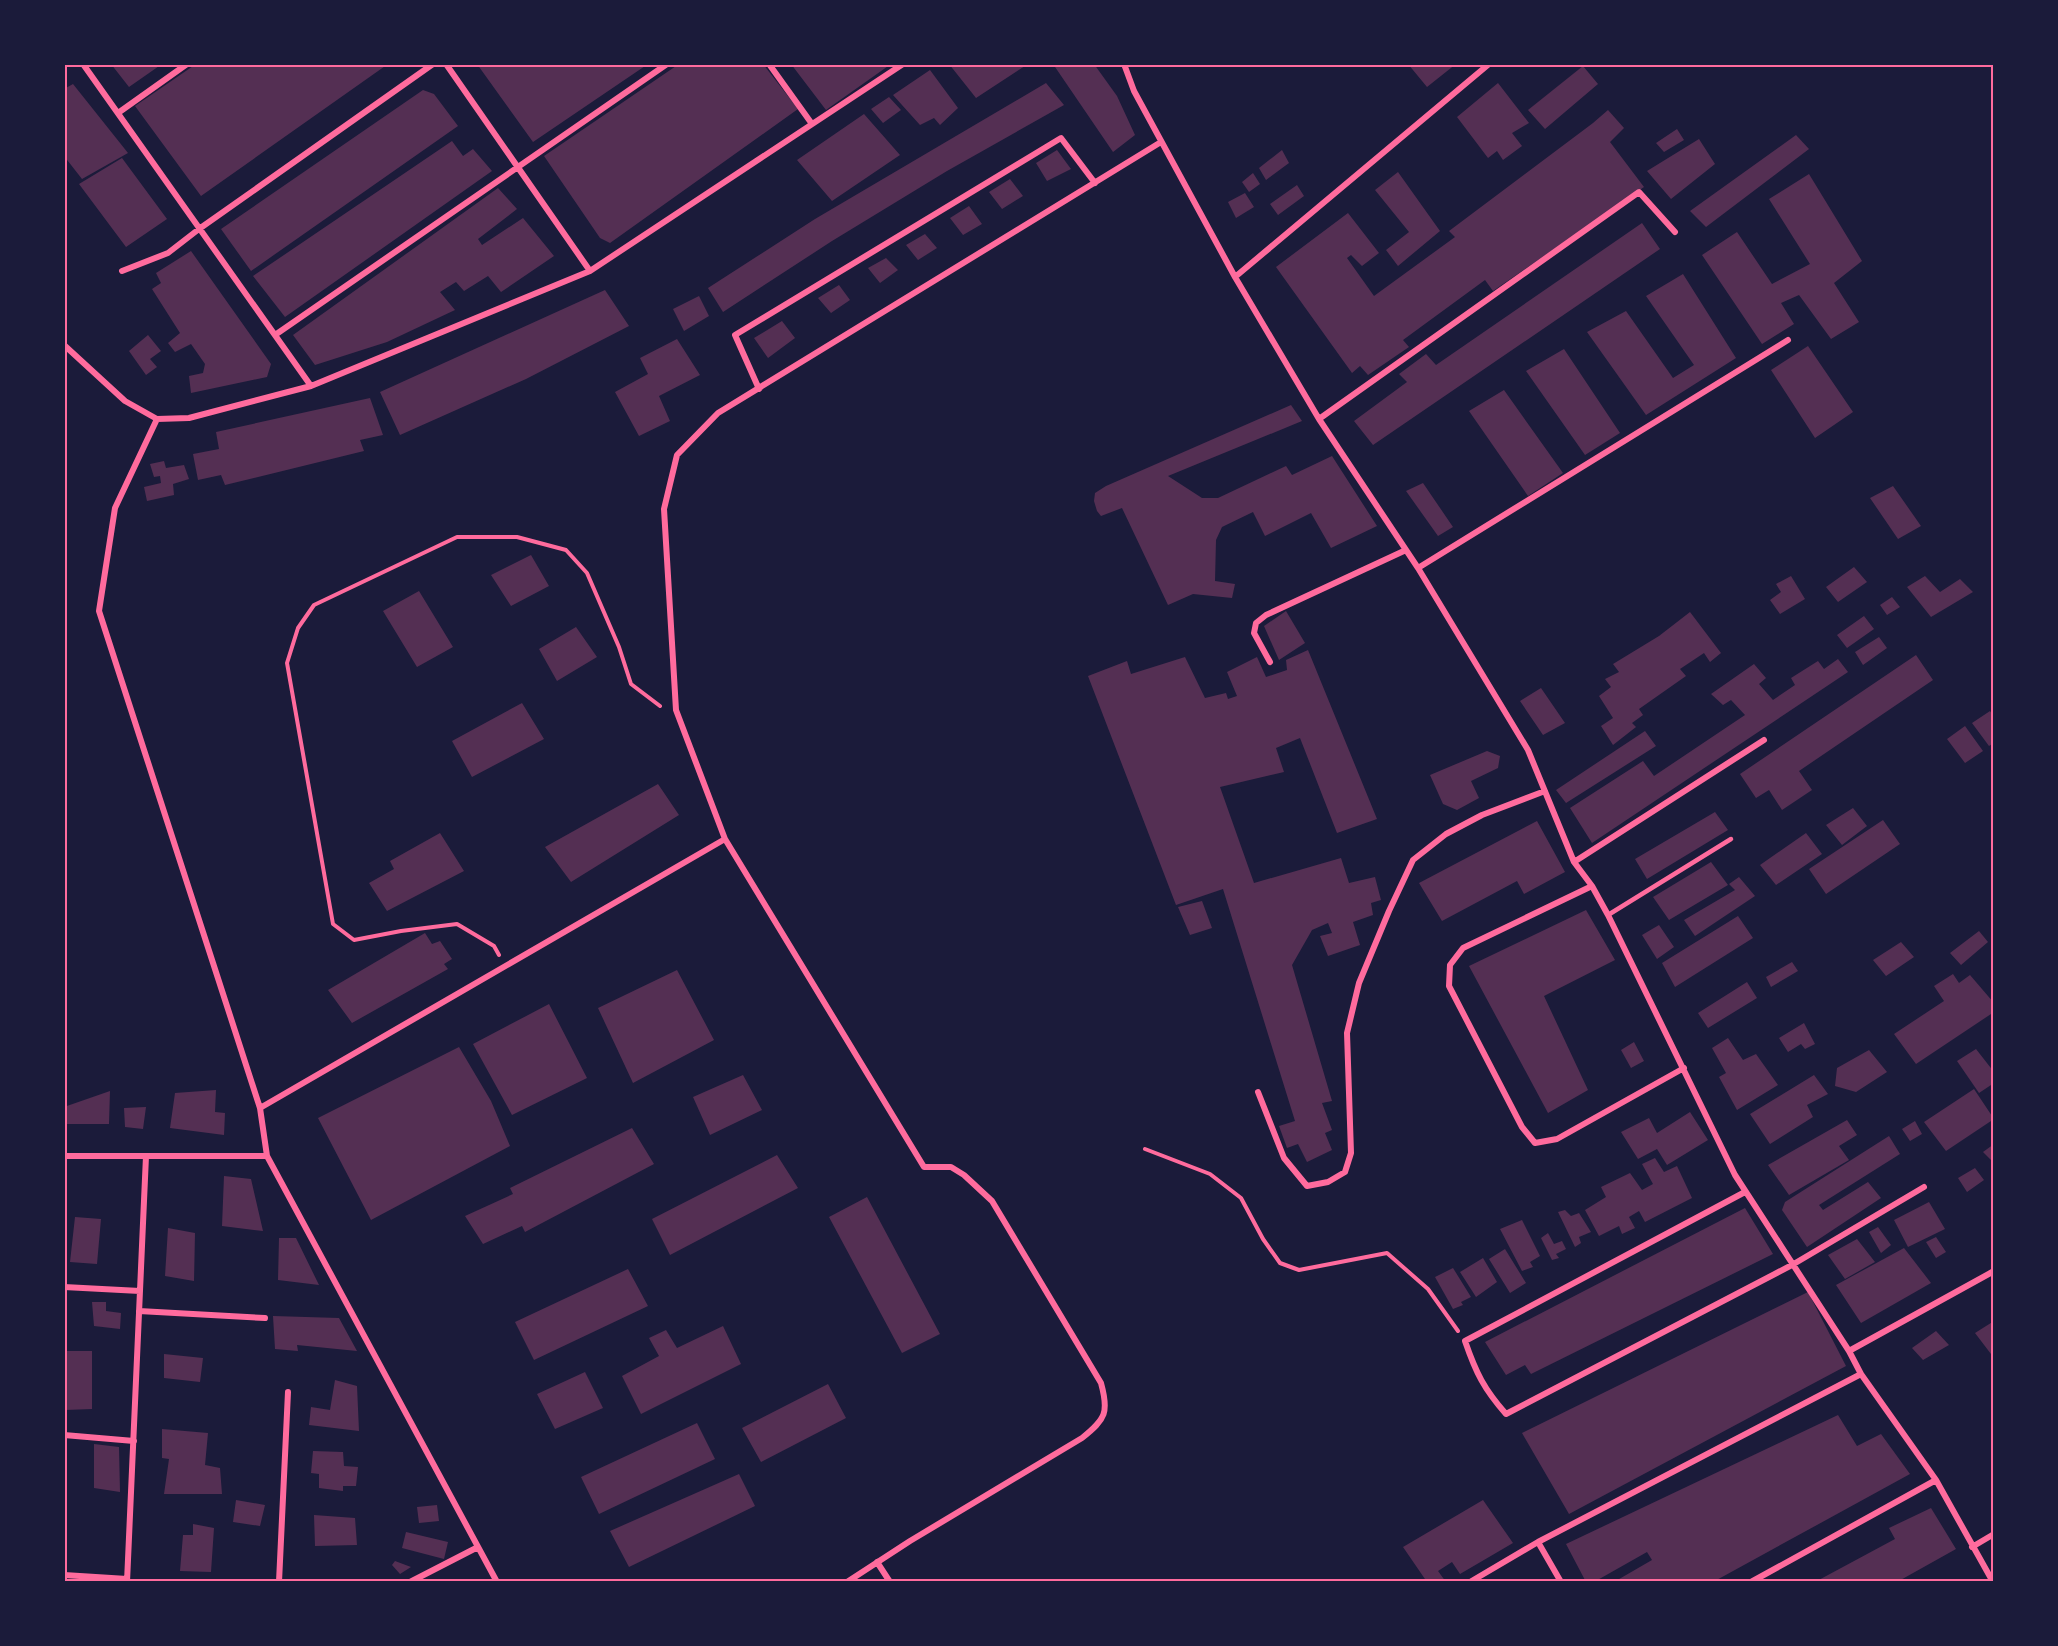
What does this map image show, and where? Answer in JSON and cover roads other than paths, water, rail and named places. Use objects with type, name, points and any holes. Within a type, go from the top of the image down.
[{"type":"street","points":[[83,64],[311,386]]},
{"type":"street","points":[[118,113],[187,64]]},
{"type":"street","points":[[122,271],[168,254],[199,228],[433,64]]},
{"type":"street","points":[[446,64],[590,271]]},
{"type":"street","points":[[275,336],[667,64]]},
{"type":"street","points":[[770,64],[812,124]]},
{"type":"street","points":[[64,345],[125,401],[157,419],[189,418],[311,386],[590,271],[903,64]]},
{"type":"street","points":[[1124,64],[1134,91],[1235,277],[1319,419],[1418,568],[1528,750],[1574,862],[1592,886],[1608,915],[1735,1175],[1849,1351],[1861,1374],[1936,1480],[1993,1581]]},
{"type":"street","points":[[1235,277],[1489,64]]},
{"type":"street","points":[[759,389],[735,335],[1061,138],[1095,183]]},
{"type":"street","points":[[847,1581],[1082,1438],[1095,1429],[1103,1416],[1106,1403],[1101,1383],[992,1201],[964,1175],[951,1167],[924,1167],[725,840],[676,710],[664,509],[677,455],[718,412],[1161,142]]},
{"type":"street","points":[[1319,419],[1639,192],[1675,232]]},
{"type":"street","points":[[1418,568],[1788,339]]},
{"type":"street","points":[[157,419],[115,508],[99,610],[260,1108],[267,1156],[497,1581]]},
{"type":"street","points":[[1270,662],[1254,633],[1256,623],[1266,615],[1406,550]]},
{"type":"street","points":[[1574,862],[1764,740]]},
{"type":"street","points":[[1258,1092],[1284,1158],[1307,1186],[1328,1182],[1345,1172],[1351,1153],[1347,1033],[1359,983],[1413,860],[1446,834],[1482,815],[1545,791]]},
{"type":"street","points":[[260,1108],[725,840]]},
{"type":"street","points":[[1592,886],[1463,948],[1450,964],[1449,986],[1522,1127],[1535,1143],[1557,1139],[1684,1068]]},
{"type":"street","points":[[64,1155],[267,1156]]},
{"type":"street","points":[[64,1575],[127,1580],[146,1155]]},
{"type":"street","points":[[1745,1192],[1465,1341],[1477,1376],[1506,1414],[1792,1265],[1924,1187]]},
{"type":"street","points":[[1849,1351],[1994,1271]]},
{"type":"street","points":[[64,1287],[140,1291]]},
{"type":"street","points":[[139,1311],[265,1318]]},
{"type":"street","points":[[1470,1581],[1538,1542],[1861,1374]]},
{"type":"street","points":[[279,1581],[288,1392]]},
{"type":"street","points":[[64,1435],[134,1441]]},
{"type":"street","points":[[1751,1581],[1936,1480]]},
{"type":"street","points":[[1972,1547],[1994,1534]]},
{"type":"street","points":[[1538,1542],[1561,1581]]},
{"type":"street","points":[[410,1581],[478,1547]]},
{"type":"street","points":[[877,1562],[890,1581]]},
{"type":"lane","points":[[1608,915],[1731,839]]}]
